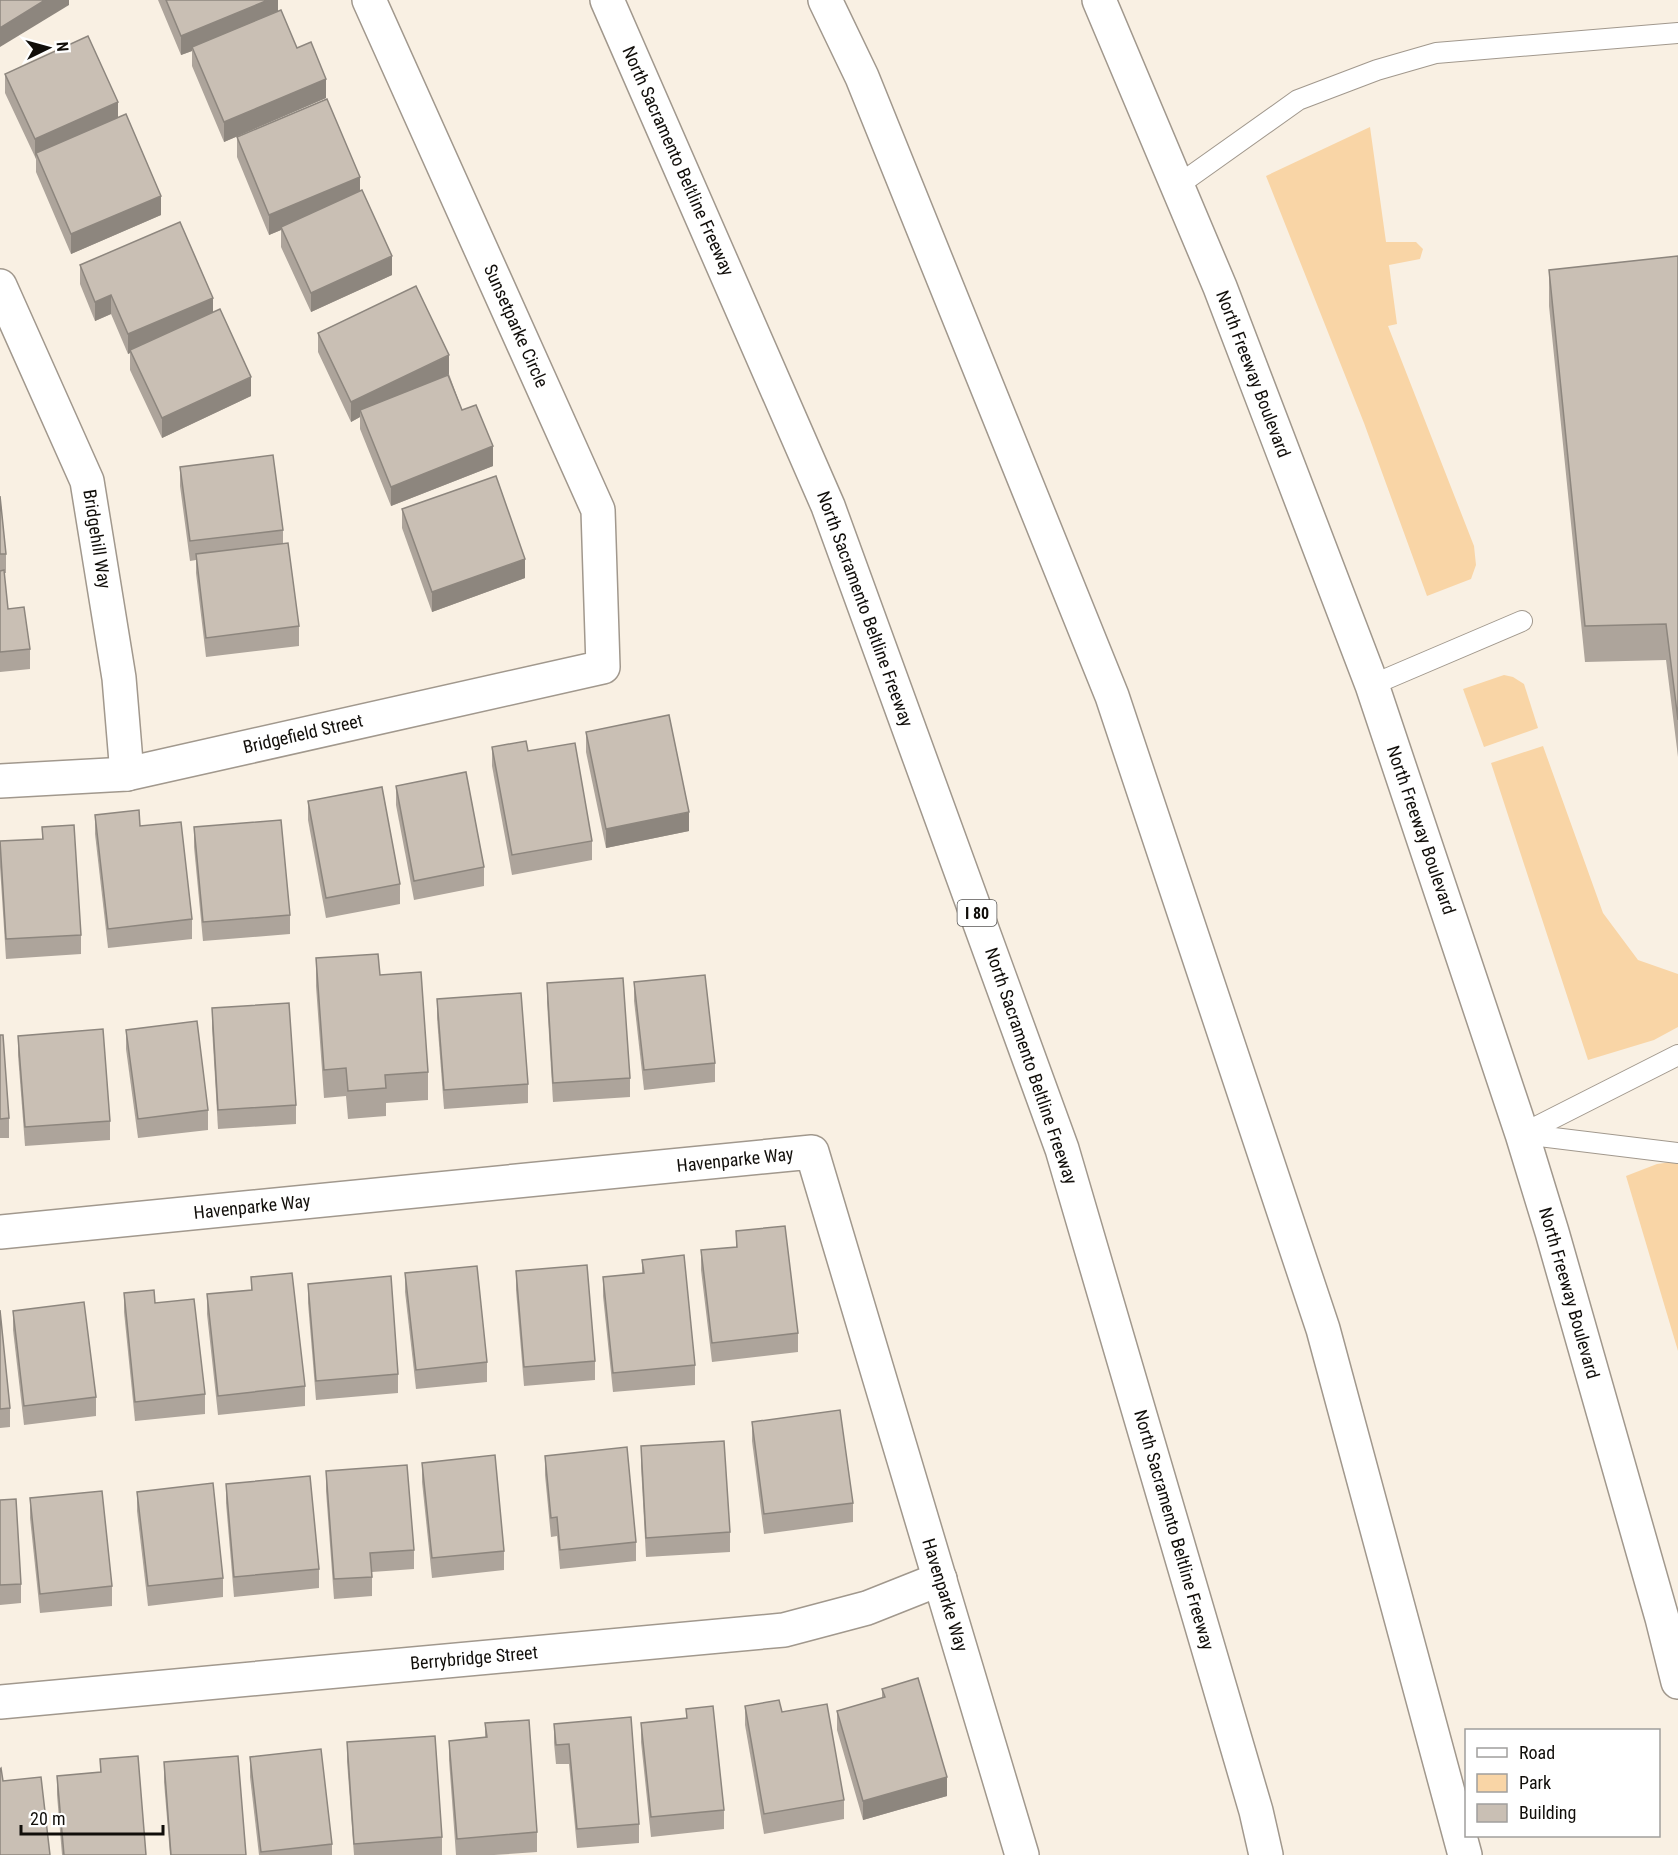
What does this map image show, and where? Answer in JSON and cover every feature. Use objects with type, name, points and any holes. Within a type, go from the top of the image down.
[{"type":"main road","name":"Sunsetparke Circle","points":[[369,0],[597,510],[603,667]]},
{"type":"main road","name":"North Sacramento Beltline Freeway","points":[[607,0],[828,506],[1062,1149],[1256,1811],[1266,1855]]},
{"type":"main road","points":[[825,0],[862,77],[1112,696],[1323,1329],[1465,1855]]},
{"type":"main road","name":"North Freeway Boulevard","points":[[1099,0],[1220,287],[1372,685],[1522,1134],[1585,1346],[1659,1606],[1678,1682]]},
{"type":"main road","name":"Bridgehill Way","points":[[0,286],[87,481],[119,678],[128,774]]},
{"type":"main road","name":"Bridgefield Street","points":[[0,781],[128,774],[603,667]]},
{"type":"main road","name":"Havenparke Way","points":[[0,1232],[812,1152],[1022,1855]]},
{"type":"main road","name":"Berrybridge Street","points":[[0,1701],[784,1630],[867,1608],[940,1579]]},
{"type":"lane","points":[[1177,186],[1298,100],[1377,70],[1436,53],[1678,33]]},
{"type":"lane","points":[[1372,685],[1522,621]]},
{"type":"lane","points":[[1522,1134],[1678,1055]]},
{"type":"lane","points":[[1522,1134],[1678,1153]]},
{"type":"green space","points":[[1370,127],[1386,242],[1416,242],[1423,249],[1420,259],[1389,265],[1397,324],[1388,326],[1474,546],[1476,565],[1471,579],[1427,596],[1364,423],[1266,176]]},
{"type":"green space","points":[[1504,675],[1513,677],[1524,684],[1538,728],[1484,747],[1463,689]]},
{"type":"green space","points":[[1543,746],[1603,913],[1638,960],[1678,974],[1678,1027],[1654,1040],[1588,1060],[1491,763]]},
{"type":"green space","points":[[1678,1161],[1678,1351],[1626,1176],[1657,1164]]},
{"type":"building","points":[[0,0],[45,0],[0,28]]},
{"type":"building","points":[[166,0],[268,0],[181,36]]},
{"type":"building","points":[[281,10],[297,48],[311,42],[326,79],[224,122],[192,47]]},
{"type":"building","points":[[88,36],[118,102],[35,139],[5,74]]},
{"type":"building","points":[[327,99],[360,177],[269,215],[237,137]]},
{"type":"building","points":[[126,114],[161,196],[71,234],[36,153]]},
{"type":"building","points":[[362,190],[392,256],[311,293],[281,227]]},
{"type":"building","points":[[180,222],[213,298],[128,334],[111,295],[95,302],[80,265]]},
{"type":"building","points":[[1678,256],[1678,720],[1666,624],[1585,626],[1549,270]]},
{"type":"building","points":[[416,286],[449,355],[351,402],[318,333]]},
{"type":"building","points":[[220,309],[251,377],[162,418],[130,350]]},
{"type":"building","points":[[448,375],[462,410],[476,405],[493,446],[391,487],[360,410]]},
{"type":"building","points":[[273,455],[283,530],[190,541],[180,467]]},
{"type":"building","points":[[496,476],[525,559],[432,592],[402,509]]},
{"type":"building","points":[[0,496],[6,554],[0,554]]},
{"type":"building","points":[[288,543],[299,626],[206,638],[196,554]]},
{"type":"building","points":[[4,570],[8,609],[24,607],[30,649],[0,652],[0,571]]},
{"type":"building","points":[[669,715],[689,812],[606,829],[586,732]]},
{"type":"building","points":[[526,741],[528,751],[575,743],[592,841],[512,855],[492,747]]},
{"type":"building","points":[[466,772],[484,867],[414,881],[396,786]]},
{"type":"building","points":[[382,787],[400,884],[326,898],[308,801]]},
{"type":"building","points":[[139,810],[140,826],[181,822],[192,919],[108,929],[95,815]]},
{"type":"building","points":[[281,820],[290,915],[203,922],[194,827]]},
{"type":"building","points":[[74,825],[81,935],[6,939],[0,841],[43,839],[42,827]]},
{"type":"building","points":[[378,954],[380,975],[421,972],[428,1072],[385,1075],[386,1088],[348,1091],[346,1068],[324,1070],[316,958]]},
{"type":"building","points":[[705,975],[715,1063],[644,1070],[634,982]]},
{"type":"building","points":[[623,978],[630,1078],[553,1083],[547,983]]},
{"type":"building","points":[[521,993],[528,1084],[444,1090],[437,999]]},
{"type":"building","points":[[289,1003],[296,1105],[218,1110],[212,1008]]},
{"type":"building","points":[[197,1021],[208,1110],[138,1119],[126,1030]]},
{"type":"building","points":[[103,1029],[110,1121],[25,1127],[18,1036]]},
{"type":"building","points":[[0,1035],[3,1035],[9,1118],[0,1119]]},
{"type":"building","points":[[785,1226],[798,1333],[712,1343],[701,1250],[737,1247],[736,1231]]},
{"type":"building","points":[[684,1255],[695,1365],[613,1373],[603,1277],[644,1273],[642,1260]]},
{"type":"building","points":[[587,1265],[595,1361],[524,1367],[516,1271]]},
{"type":"building","points":[[477,1266],[487,1362],[416,1370],[405,1273]]},
{"type":"building","points":[[292,1273],[305,1386],[218,1396],[207,1294],[252,1290],[251,1277]]},
{"type":"building","points":[[391,1276],[398,1374],[316,1381],[308,1284]]},
{"type":"building","points":[[154,1290],[155,1303],[194,1299],[205,1394],[135,1402],[124,1293]]},
{"type":"building","points":[[84,1302],[96,1397],[24,1406],[13,1311]]},
{"type":"building","points":[[0,1310],[10,1408],[0,1409]]},
{"type":"building","points":[[840,1410],[853,1503],[764,1514],[752,1422]]},
{"type":"building","points":[[724,1441],[730,1532],[646,1538],[641,1446]]},
{"type":"building","points":[[627,1447],[636,1542],[560,1550],[557,1517],[551,1518],[545,1456]]},
{"type":"building","points":[[495,1455],[504,1551],[432,1558],[422,1463]]},
{"type":"building","points":[[407,1465],[414,1550],[370,1553],[372,1577],[334,1579],[326,1471]]},
{"type":"building","points":[[310,1476],[319,1569],[234,1577],[226,1484]]},
{"type":"building","points":[[213,1483],[223,1578],[148,1586],[137,1492]]},
{"type":"building","points":[[102,1491],[112,1586],[40,1594],[30,1498]]},
{"type":"building","points":[[16,1499],[21,1584],[0,1585],[0,1500]]},
{"type":"building","points":[[918,1678],[947,1777],[863,1801],[837,1711],[885,1697],[882,1689]]},
{"type":"building","points":[[779,1700],[782,1712],[827,1704],[844,1800],[764,1814],[745,1706]]},
{"type":"building","points":[[713,1706],[724,1810],[651,1817],[641,1723],[687,1718],[686,1709]]},
{"type":"building","points":[[631,1717],[639,1824],[577,1829],[569,1744],[556,1745],[554,1724]]},
{"type":"building","points":[[529,1720],[537,1832],[457,1839],[449,1741],[487,1737],[485,1723]]},
{"type":"building","points":[[435,1736],[442,1837],[354,1844],[347,1742]]},
{"type":"building","points":[[321,1749],[332,1844],[261,1852],[250,1757]]},
{"type":"building","points":[[138,1756],[146,1855],[64,1855],[57,1776],[101,1772],[100,1759]]},
{"type":"building","points":[[238,1756],[246,1855],[171,1855],[164,1762]]},
{"type":"building","points":[[1,1768],[3,1781],[41,1777],[50,1855],[0,1855]]}]
